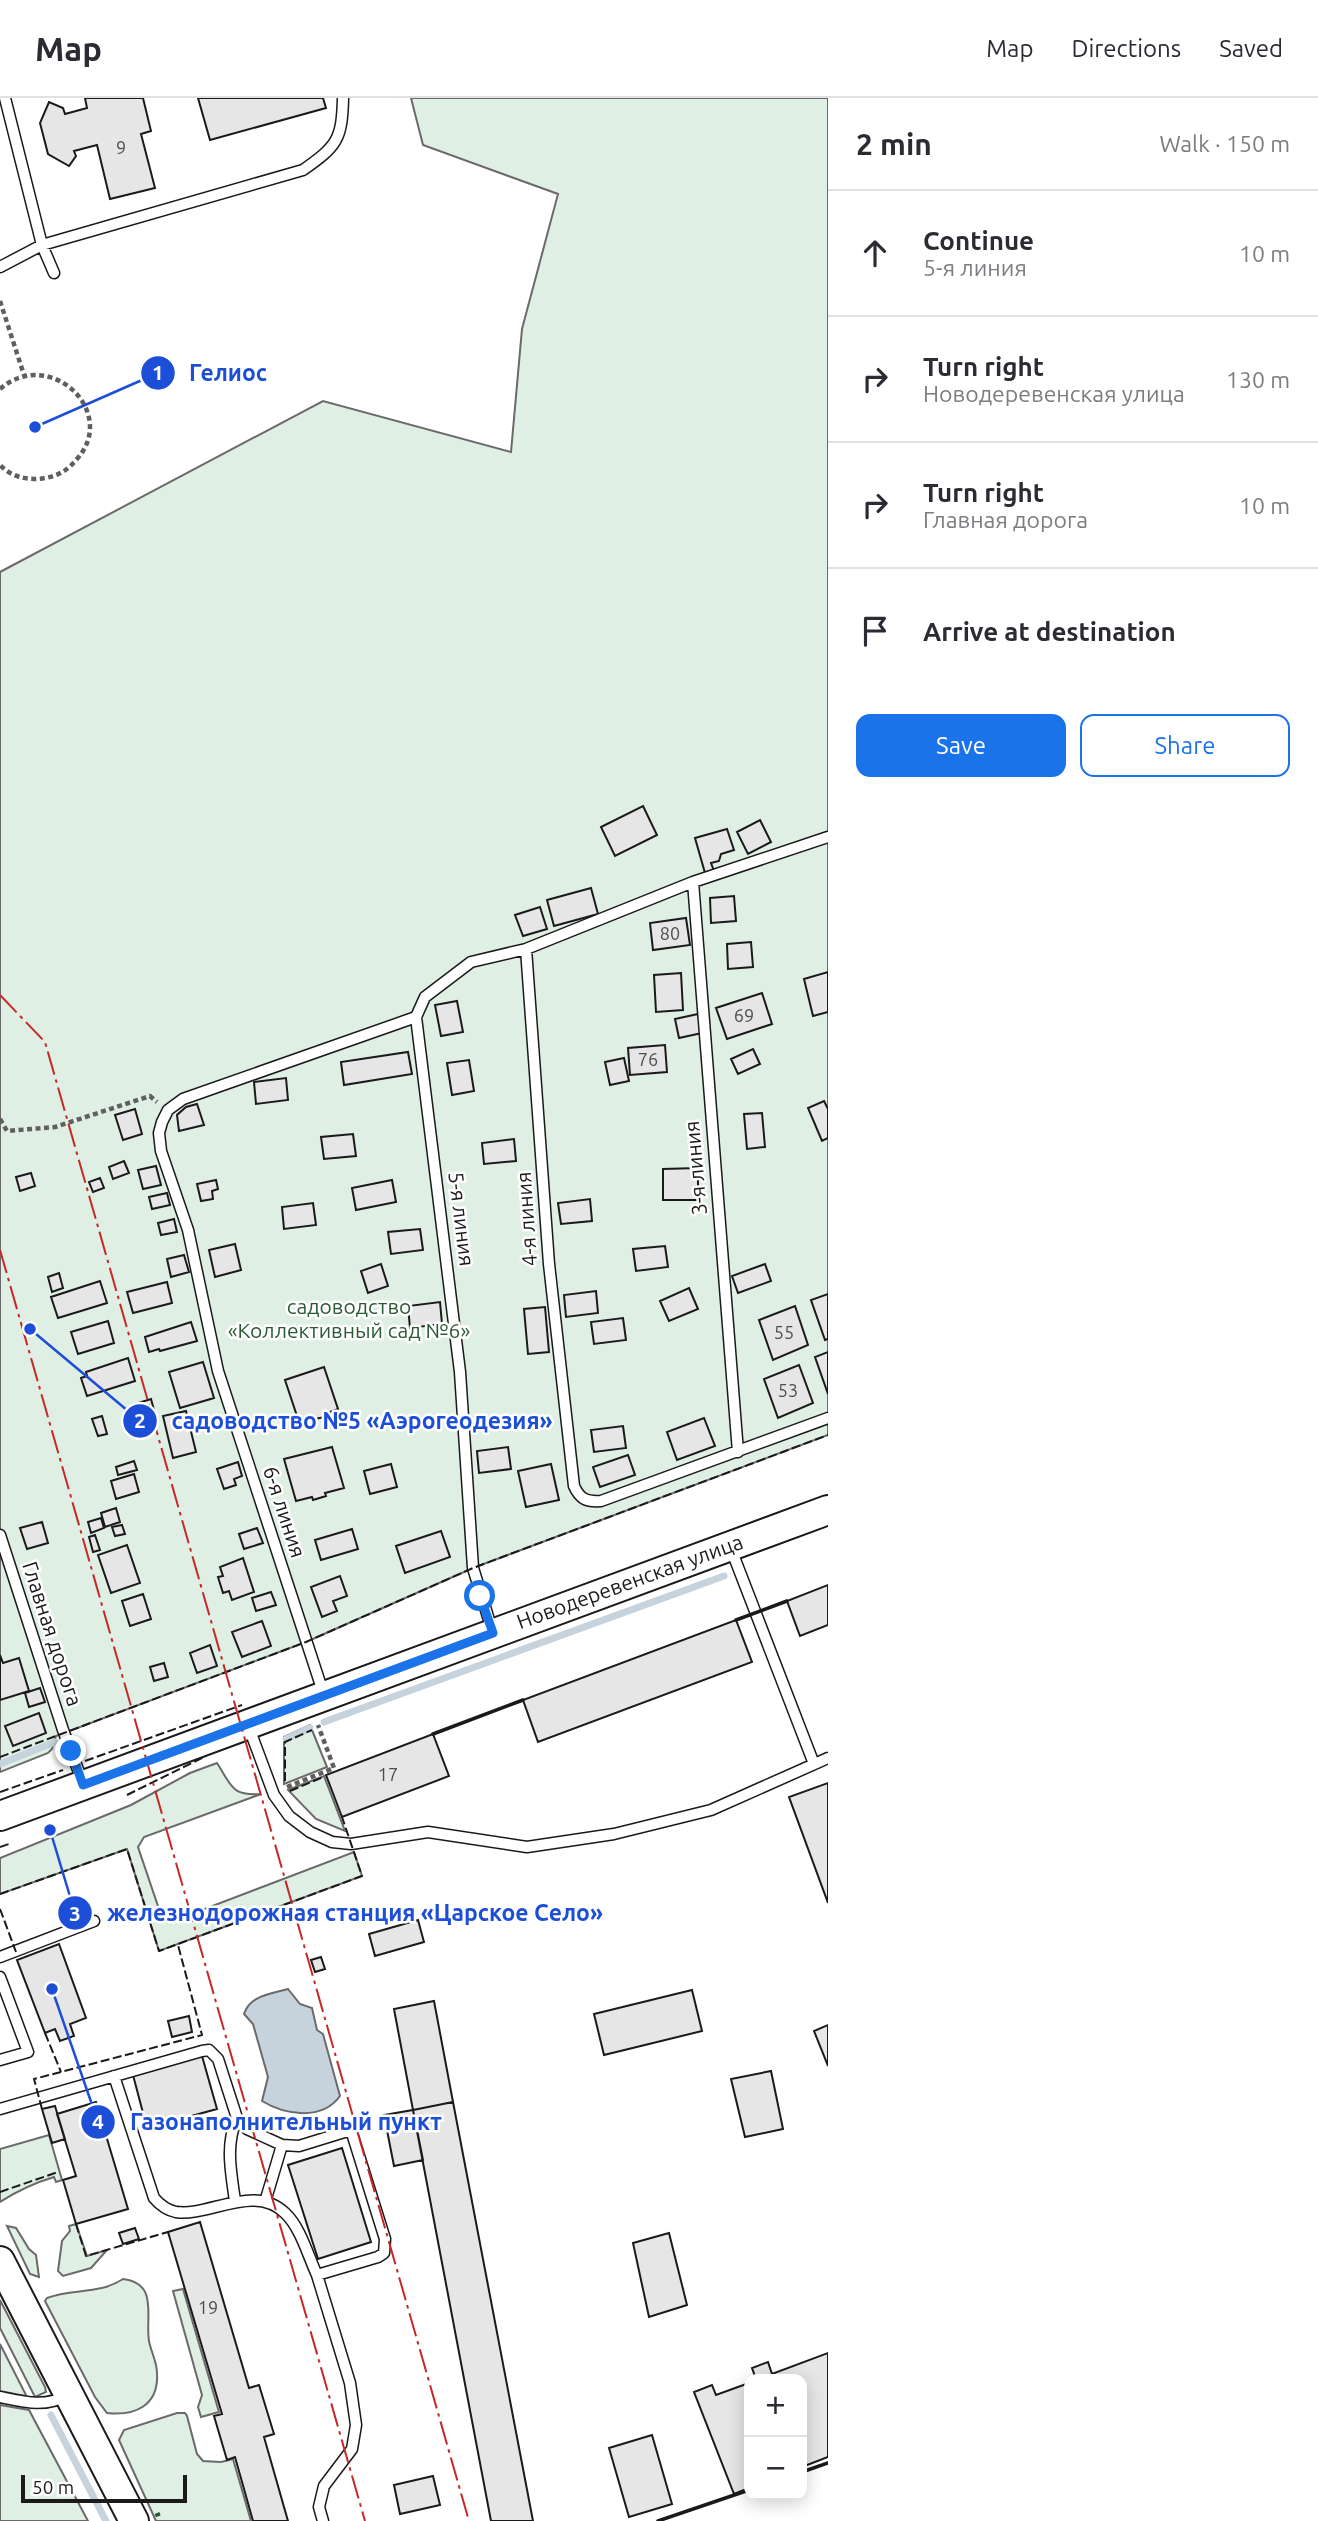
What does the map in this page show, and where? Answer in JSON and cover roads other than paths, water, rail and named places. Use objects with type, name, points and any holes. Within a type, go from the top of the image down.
[{"type":"main road","name":"Новодеревенская улица","points":[[0,1816],[247,1724],[320,1707],[493,1633],[828,1510]]},
{"type":"main road","points":[[0,2261],[134,2521]]},
{"type":"lane","points":[[5,98],[42,245],[54,273]]},
{"type":"lane","points":[[0,267],[42,245],[303,170],[331,150],[342,127],[343,98]]},
{"type":"lane","points":[[416,1017],[425,997],[471,962],[526,949],[693,882],[828,837]]},
{"type":"lane","name":"3-я линия","points":[[693,882],[738,1452]]},
{"type":"lane","name":"4-я линия","points":[[526,949],[549,1265],[574,1486],[579,1496],[588,1502],[601,1501],[738,1452]]},
{"type":"lane","name":"6-я линия","points":[[320,1707],[306,1642],[218,1370],[188,1230],[161,1152],[159,1133],[168,1110],[183,1099],[416,1017]]},
{"type":"lane","name":"5-я линия","points":[[416,1017],[460,1372],[472,1569],[493,1633]]},
{"type":"lane","points":[[738,1452],[828,1418]]},
{"type":"lane","name":"Главная дорога","points":[[0,1535],[83,1785]]},
{"type":"lane","points":[[729,1546],[814,1764]]},
{"type":"lane","points":[[247,1724],[274,1795],[289,1816],[310,1832],[332,1842],[351,1843],[428,1832],[527,1847],[614,1834],[711,1810],[828,1758]]},
{"type":"lane","points":[[0,1957],[94,1921]]},
{"type":"lane","points":[[0,1977],[28,2052],[0,2060]]},
{"type":"lane","points":[[0,2014],[12,2009]]},
{"type":"lane","points":[[0,2109],[209,2050],[218,2059],[237,2118],[247,2129],[282,2145],[299,2146],[351,2130],[386,2247],[384,2253],[378,2257],[317,2275]]},
{"type":"lane","points":[[114,2076],[154,2198],[162,2207],[176,2212],[188,2212],[234,2201],[265,2202],[285,2212],[294,2226],[317,2275],[350,2383],[356,2426],[352,2449],[324,2486],[319,2507],[323,2521]]},
{"type":"lane","points":[[234,2201],[229,2148],[231,2131],[237,2118]]},
{"type":"lane","points":[[265,2202],[282,2145]]},
{"type":"lane","points":[[0,2397],[34,2404],[59,2401],[68,2395]]},
{"type":"waterway","points":[[324,1722],[724,1576]]},
{"type":"waterway","points":[[286,1739],[310,1728]]},
{"type":"waterway","points":[[0,1764],[55,1742]]},
{"type":"waterway","points":[[51,2415],[106,2521]]},
{"type":"place","name":"Гелиос","points":[[35,427]]},
{"type":"place","name":"садоводство №5 «Аэрогеодезия»","points":[[30,1329]]},
{"type":"place","name":"железнодорожная станция «Царское Село»","points":[[50,1830]]},
{"type":"place","name":"Газонаполнительный пункт","points":[[52,1989]]},
{"type":"park label","name":"садоводство «Коллективный сад №6»","points":[[349,1319]]}]
